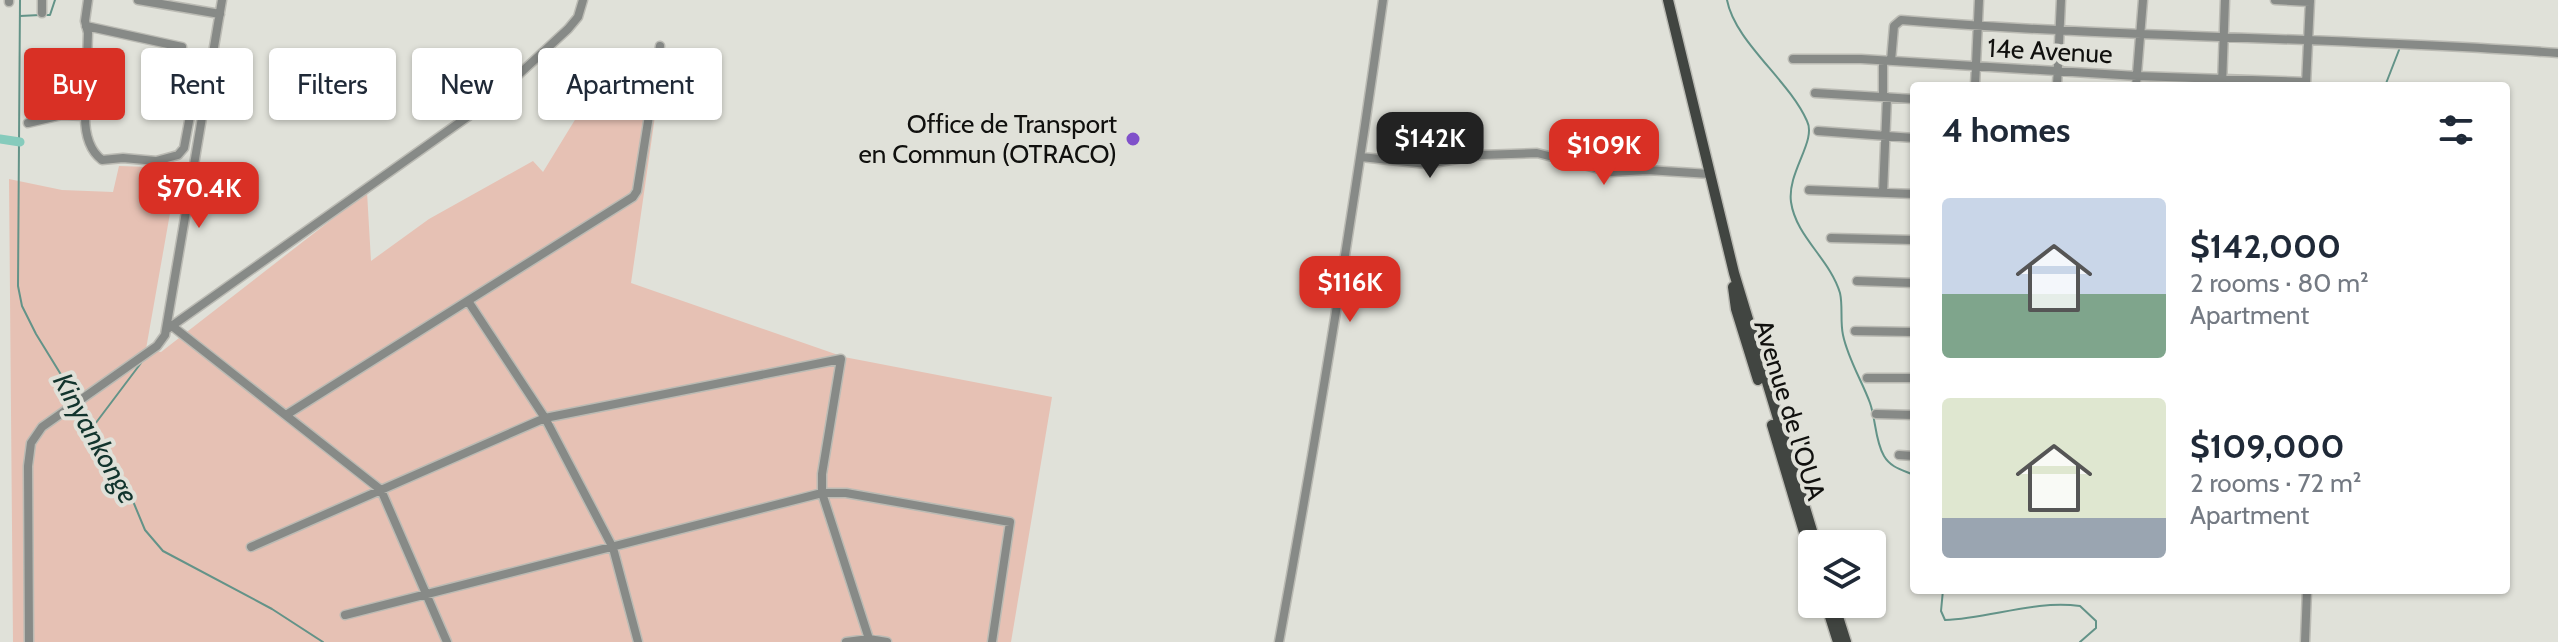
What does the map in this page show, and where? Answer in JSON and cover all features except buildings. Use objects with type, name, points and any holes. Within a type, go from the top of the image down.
[{"type":"main road","name":"Avenue de l'OUA","points":[[1668,0],[1734,273],[1734,300],[1811,530]]},
{"type":"main road","name":"Avenue de l'OUA","points":[[1744,325],[1804,530]]},
{"type":"main road","points":[[1830,618],[1838,642]]},
{"type":"main road","points":[[1838,618],[1846,642]]},
{"type":"street","points":[[42,0],[42,13]]},
{"type":"street","points":[[87,48],[88,0]]},
{"type":"street","points":[[138,0],[220,14]]},
{"type":"street","points":[[214,48],[222,0]]},
{"type":"street","points":[[29,642],[29,452],[34,436],[42,427],[157,346],[169,328],[490,101],[568,29],[578,17],[583,0]]},
{"type":"street","points":[[1279,642],[1315,446],[1383,0]]},
{"type":"street","points":[[1975,82],[1979,0]]},
{"type":"street","points":[[2057,82],[2061,0]]},
{"type":"street","points":[[2136,82],[2143,0]]},
{"type":"street","points":[[2222,82],[2225,0]]},
{"type":"street","points":[[2275,0],[2310,1],[2306,82]]},
{"type":"street","points":[[1883,193],[1888,60],[1894,26],[1901,20],[2060,32],[2307,40],[2558,53]]},
{"type":"street","points":[[86,26],[182,47]]},
{"type":"street","points":[[286,415],[636,195],[660,46]]},
{"type":"street","points":[[1825,54],[1888,60]]},
{"type":"street","name":"14e Avenue","points":[[1793,59],[1888,60],[2222,82]]},
{"type":"street","points":[[1815,93],[1910,99]]},
{"type":"street","points":[[28,123],[39,120]]},
{"type":"street","points":[[86,120],[88,139],[96,156],[102,160],[156,161],[178,155],[184,148],[189,120]]},
{"type":"street","points":[[169,328],[201,120]]},
{"type":"street","points":[[1818,131],[1910,138]]},
{"type":"street","points":[[1361,157],[1427,164],[1481,155],[1537,153],[1611,172],[1647,170],[1710,174]]},
{"type":"street","points":[[178,155],[192,169]]},
{"type":"street","points":[[1809,190],[1910,194]]},
{"type":"street","points":[[1831,238],[1910,240]]},
{"type":"street","points":[[1857,281],[1910,283]]},
{"type":"street","points":[[468,301],[545,418],[613,548],[638,642]]},
{"type":"street","points":[[169,328],[381,490],[447,642]]},
{"type":"street","points":[[1855,331],[1910,332]]},
{"type":"street","points":[[251,547],[545,418],[841,359],[822,474],[822,493],[870,640]]},
{"type":"street","points":[[1867,378],[1910,378]]},
{"type":"street","points":[[1876,414],[1910,415]]},
{"type":"street","points":[[1899,455],[1910,456]]},
{"type":"street","points":[[345,615],[822,493],[846,493],[1010,522],[992,642]]},
{"type":"street","points":[[2305,642],[2307,594]]},
{"type":"street","points":[[846,642],[887,642]]},
{"type":"shaded area","points":[[575,120],[655,120],[631,283],[844,357],[1052,397],[1011,642],[13,642],[9,179],[62,190],[113,192],[119,166],[178,168],[146,349],[161,352],[367,192],[371,261],[429,219],[533,161],[543,172]]},
{"type":"waterway","name":"Kinyankonge","points":[[20,0],[18,286],[22,306],[36,334],[76,399]]},
{"type":"waterway","points":[[47,15],[50,15],[55,0]]},
{"type":"waterway","points":[[1727,0],[1740,31],[1788,91],[1807,121],[1808,138],[1791,191],[1794,215],[1829,269],[1840,293],[1845,344],[1870,403],[1881,450],[1890,463],[1910,473]]},
{"type":"waterway","points":[[20,16],[40,15]]},
{"type":"waterway","points":[[2387,82],[2399,50]]},
{"type":"waterway","name":"Kinyankonge","points":[[0,139],[20,142]]},
{"type":"waterway","points":[[92,428],[141,363]]},
{"type":"waterway","name":"Kinyankonge","points":[[80,405],[107,454],[118,484],[130,494],[145,530],[163,551],[272,609],[323,642]]},
{"type":"waterway","points":[[1943,594],[1941,611],[1945,620],[2046,605],[2080,606],[2096,621],[2096,628],[2080,642]]},
{"type":"place","name":"Office de Transport en Commun (OTRACO)","points":[[1133,139]]}]
